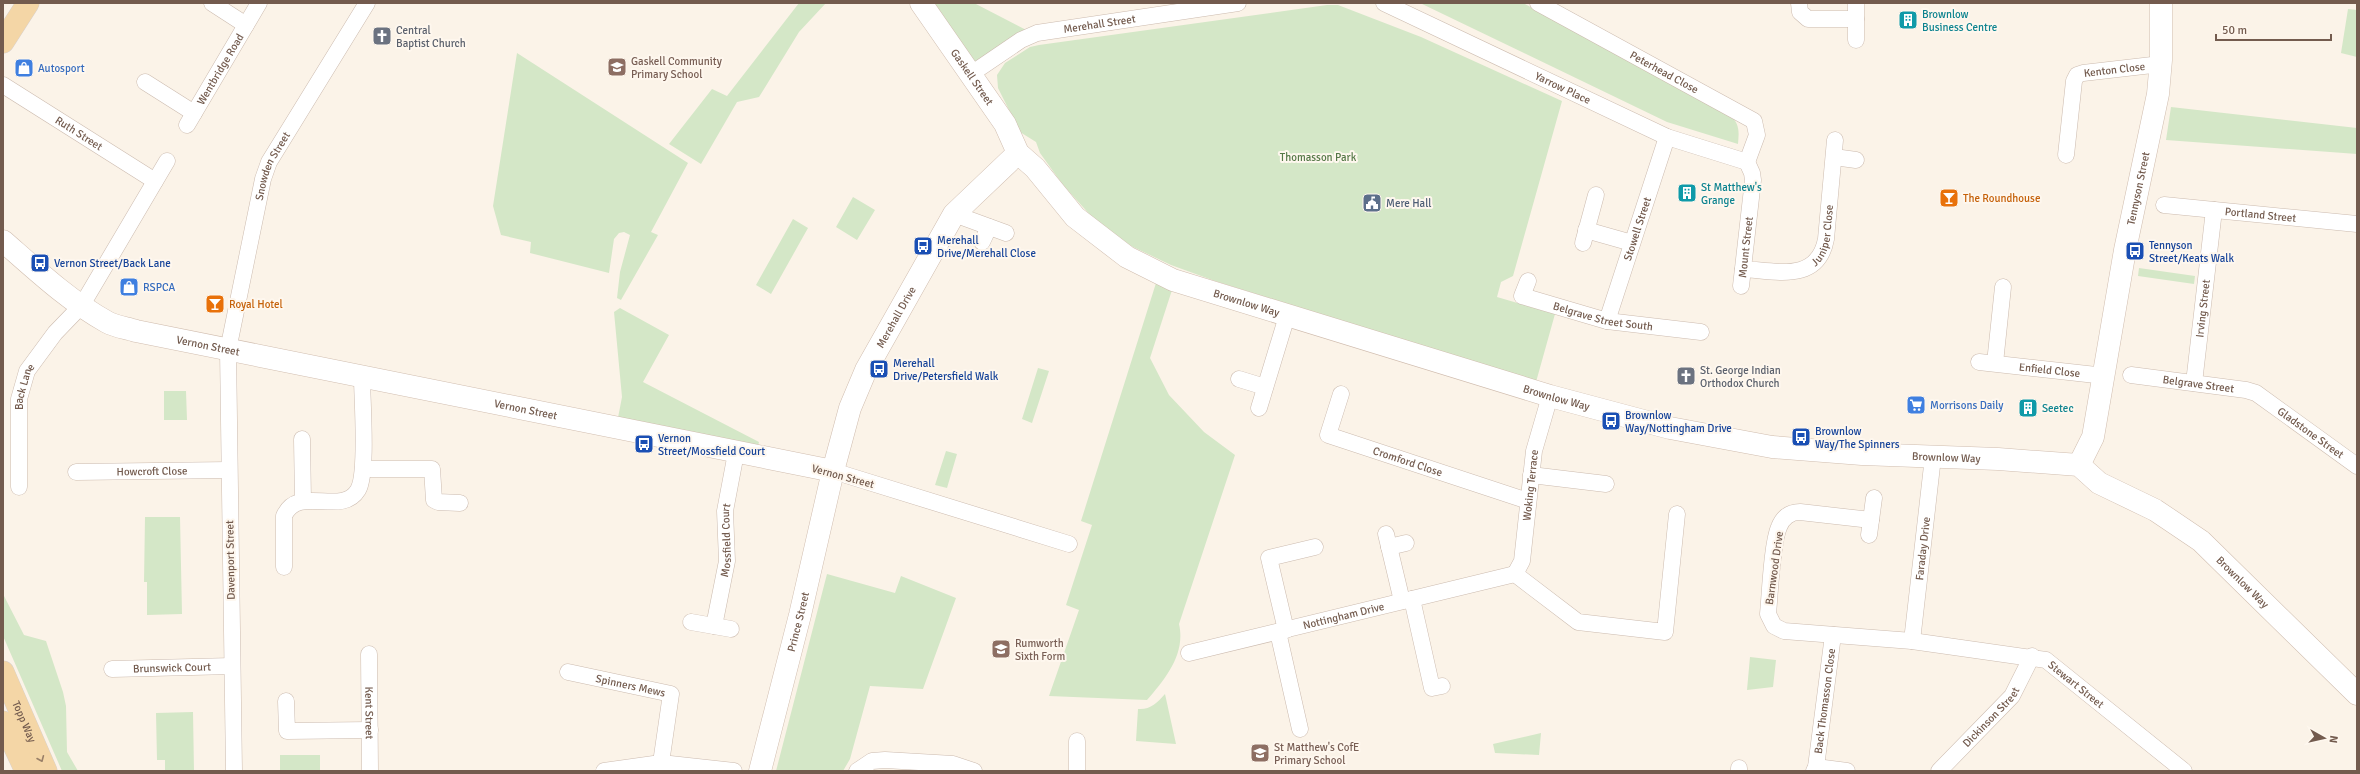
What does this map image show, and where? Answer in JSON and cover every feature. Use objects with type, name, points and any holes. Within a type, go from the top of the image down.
[{"type":"main road","points":[[3,42],[28,3]]},
{"type":"main road","name":"Topp Way","points":[[3,672],[46,771]]},
{"type":"main road","name":"Topp Way","points":[[3,722],[26,771]]},
{"type":"street","name":"Wentbridge Road","points":[[212,3],[246,25]]},
{"type":"street","name":"Wentbridge Road","points":[[145,82],[190,119],[259,3]]},
{"type":"street","name":"Snowden Street","points":[[228,350],[263,179],[269,162],[367,3]]},
{"type":"street","name":"Gaskell Street","points":[[921,3],[1005,124],[1018,153]]},
{"type":"street","name":"Merehall Street","points":[[971,74],[1021,40],[1037,33],[1204,6],[1238,3]]},
{"type":"street","name":"Peterhead Close","points":[[1538,3],[1754,121],[1757,135],[1747,162]]},
{"type":"street","points":[[1799,3],[1800,12],[1808,19],[1856,19]]},
{"type":"street","points":[[1856,3],[1856,40]]},
{"type":"street","name":"Tennyson Street","points":[[2079,465],[2094,437],[2125,250],[2158,94],[2161,3]]},
{"type":"street","name":"Yarrow Place","points":[[1388,4],[1667,137],[1747,162]]},
{"type":"street","name":"Kenton Close","points":[[2066,155],[2074,81],[2077,75],[2083,72],[2160,64]]},
{"type":"street","name":"Ruth Street","points":[[3,85],[155,181]]},
{"type":"street","name":"Stowell Street","points":[[1607,321],[1667,137]]},
{"type":"street","name":"Juniper Close","points":[[1743,270],[1794,272],[1806,269],[1816,262],[1821,254],[1826,239],[1835,140]]},
{"type":"street","name":"Merehall Drive","points":[[834,471],[850,408],[866,370],[954,214],[1018,153]]},
{"type":"street","name":"Brownlow Way","points":[[1018,153],[1035,168],[1075,217],[1127,257],[1173,280],[1550,396],[1670,428],[1767,446],[2079,465],[2099,483],[2155,510],[2201,541],[2357,694]]},
{"type":"street","points":[[1834,157],[1856,160]]},
{"type":"street","name":"Back Lane","points":[[19,487],[19,399],[21,387],[27,371],[56,333],[82,305],[167,161]]},
{"type":"street","name":"Mount Street","points":[[1741,286],[1752,180],[1752,173],[1747,162]]},
{"type":"street","points":[[1596,195],[1584,236],[1632,243]]},
{"type":"street","name":"Portland Street","points":[[2164,205],[2357,224]]},
{"type":"street","name":"Irving Street","points":[[2194,383],[2214,210]]},
{"type":"street","points":[[954,214],[1006,233]]},
{"type":"street","points":[[982,242],[989,227]]},
{"type":"street","name":"Vernon Street","points":[[3,241],[42,275],[82,305],[108,322],[136,331],[736,453],[834,471],[1069,544]]},
{"type":"street","name":"Belgrave Street South","points":[[1528,281],[1522,296],[1607,321],[1701,332]]},
{"type":"street","points":[[1995,363],[2003,287]]},
{"type":"street","points":[[1259,408],[1287,316]]},
{"type":"street","name":"Davenport Street","points":[[228,350],[234,771]]},
{"type":"street","name":"Enfield Close","points":[[1979,362],[2105,376]]},
{"type":"street","name":"Belgrave Street","points":[[2131,375],[2246,390],[2265,399]]},
{"type":"street","points":[[284,567],[284,516],[293,504],[303,501],[344,501],[351,498],[359,488],[363,469],[362,377]]},
{"type":"street","points":[[1239,379],[1265,387]]},
{"type":"street","name":"Cromford Close","points":[[1341,394],[1328,435],[1528,501]]},
{"type":"street","name":"Woking Terrace","points":[[1515,574],[1522,561],[1534,451],[1550,396]]},
{"type":"street","name":"Gladstone Street","points":[[2265,399],[2357,466]]},
{"type":"street","points":[[302,439],[303,501]]},
{"type":"street","name":"Mossfield Court","points":[[714,626],[727,561],[725,511],[736,453]]},
{"type":"street","name":"Faraday Drive","points":[[1918,641],[1933,457]]},
{"type":"street","points":[[363,469],[432,469],[434,500],[438,502],[460,503]]},
{"type":"street","name":"Howcroft Close","points":[[76,472],[229,470]]},
{"type":"street","name":"Prince Street","points":[[760,771],[780,696],[834,471]]},
{"type":"street","points":[[1531,475],[1606,484]]},
{"type":"street","name":"Barnwood Drive","points":[[1874,498],[1870,527],[1796,512],[1786,516],[1779,528],[1769,608],[1770,620],[1777,628],[1784,631],[1833,636],[1866,636],[1918,641]]},
{"type":"street","points":[[1515,574],[1570,618],[1578,622],[1665,632],[1677,514]]},
{"type":"street","points":[[1406,543],[1387,540],[1407,600],[1432,688],[1442,686]]},
{"type":"street","points":[[1300,729],[1269,558],[1315,547]]},
{"type":"street","name":"Nottingham Drive","points":[[1189,653],[1515,574]]},
{"type":"street","points":[[691,622],[731,630]]},
{"type":"street","name":"Back Thomasson Close","points":[[1833,636],[1815,769],[1847,771]]},
{"type":"street","name":"Stewart Street","points":[[1918,641],[2032,656],[2051,663],[2184,771]]},
{"type":"street","name":"Kent Street","points":[[369,654],[370,771]]},
{"type":"street","name":"Dickinson Street","points":[[1939,771],[2012,696],[2020,684],[2032,656]]},
{"type":"street","name":"Brunswick Court","points":[[112,669],[232,666]]},
{"type":"street","name":"Spinners Mews","points":[[568,672],[671,694],[660,763]]},
{"type":"street","points":[[286,701],[286,731],[370,730]]},
{"type":"street","points":[[1077,741],[1077,771]]},
{"type":"street","points":[[857,771],[872,761],[885,760],[953,764],[974,771]]},
{"type":"street","points":[[604,771],[660,763],[734,771]]},
{"type":"green space","points":[[799,3],[826,3],[799,32],[759,97],[737,102],[701,164],[669,144],[712,89],[727,96]]},
{"type":"green space","points":[[920,3],[974,3],[1034,34],[971,74]]},
{"type":"green space","points":[[1420,3],[1523,3],[1730,115],[1736,122],[1739,132],[1738,144],[1667,122]]},
{"type":"green space","name":"Thomasson Park","points":[[1327,5],[1338,5],[1421,37],[1562,101],[1513,276],[1501,282],[1497,297],[1555,314],[1536,382],[1215,281],[1171,265],[1131,246],[1092,217],[1063,185],[1040,153],[1036,142],[1020,132],[998,88],[997,75],[1005,63],[1030,47]]},
{"type":"green space","points":[[2348,9],[2357,10],[2357,57],[2341,53]]},
{"type":"green space","points":[[517,53],[688,163],[651,232],[658,235],[621,300],[617,298],[620,272],[630,235],[624,232],[619,233],[614,239],[609,273],[530,253],[531,242],[501,235],[493,206]]},
{"type":"green space","points":[[2171,107],[2357,128],[2357,154],[2166,140]]},
{"type":"green space","points":[[853,197],[875,210],[857,240],[836,227]]},
{"type":"green space","points":[[793,219],[808,228],[771,294],[756,285]]},
{"type":"green space","points":[[2139,268],[2195,276],[2194,284],[2138,276]]},
{"type":"green space","points":[[1156,283],[1172,290],[1150,358],[1169,395],[1204,432],[1235,455],[1179,624],[1180,635],[1177,656],[1161,683],[1147,700],[1049,696],[1079,610],[1066,605],[1092,525],[1081,521]]},
{"type":"green space","points":[[620,308],[669,335],[643,382],[759,442],[755,457],[616,428],[622,397],[614,312]]},
{"type":"green space","points":[[1038,368],[1049,371],[1032,423],[1022,419]]},
{"type":"green space","points":[[164,391],[186,391],[187,420],[164,420]]},
{"type":"green space","points":[[946,451],[957,454],[947,488],[935,485]]},
{"type":"green space","points":[[145,517],[180,517],[182,614],[147,615],[147,582],[144,582]]},
{"type":"green space","points":[[827,574],[895,593],[901,576],[956,598],[923,689],[870,686],[850,759],[843,771],[776,771]]},
{"type":"green space","points":[[3,594],[24,635],[46,641],[63,692],[66,706],[67,752],[78,771],[62,771],[3,636]]},
{"type":"green space","points":[[1750,657],[1776,660],[1773,687],[1747,690]]},
{"type":"green space","points":[[1165,694],[1176,744],[1136,741],[1138,709],[1153,705]]},
{"type":"green space","points":[[193,712],[194,771],[165,771],[165,760],[157,760],[156,713]]},
{"type":"green space","points":[[1541,733],[1539,755],[1495,753],[1493,744]]},
{"type":"green space","points":[[280,755],[320,755],[320,771],[280,771]]},
{"type":"place","name":"Brownlow Business Centre","points":[[1908,20]]},
{"type":"place","name":"Central Baptist Church","points":[[382,36]]},
{"type":"place","name":"Gaskell Community Primary School","points":[[617,67]]},
{"type":"place","name":"Autosport","points":[[24,68]]},
{"type":"place","name":"St Matthew's Grange","points":[[1687,193]]},
{"type":"place","name":"The Roundhouse","points":[[1949,198]]},
{"type":"place","name":"Mere Hall","points":[[1372,203]]},
{"type":"place","name":"Merehall Drive/Merehall Close","points":[[923,246]]},
{"type":"place","name":"Tennyson Street/Keats Walk","points":[[2135,251]]},
{"type":"place","name":"Vernon Street/Back Lane","points":[[40,263]]},
{"type":"place","name":"RSPCA","points":[[129,287]]},
{"type":"place","name":"Royal Hotel","points":[[215,304]]},
{"type":"place","name":"Merehall Drive/Petersfield Walk","points":[[879,369]]},
{"type":"place","name":"St. George Indian Orthodox Church","points":[[1686,376]]},
{"type":"place","name":"Morrisons Daily","points":[[1916,405]]},
{"type":"place","name":"Seetec","points":[[2028,408]]},
{"type":"place","name":"Brownlow Way/Nottingham Drive","points":[[1611,421]]},
{"type":"place","name":"Brownlow Way/The Spinners","points":[[1801,437]]},
{"type":"place","name":"Vernon Street/Mossfield Court","points":[[644,444]]},
{"type":"place","name":"Rumworth Sixth Form","points":[[1001,649]]},
{"type":"place","name":"St Matthew's CofE Primary School","points":[[1260,753]]}]
